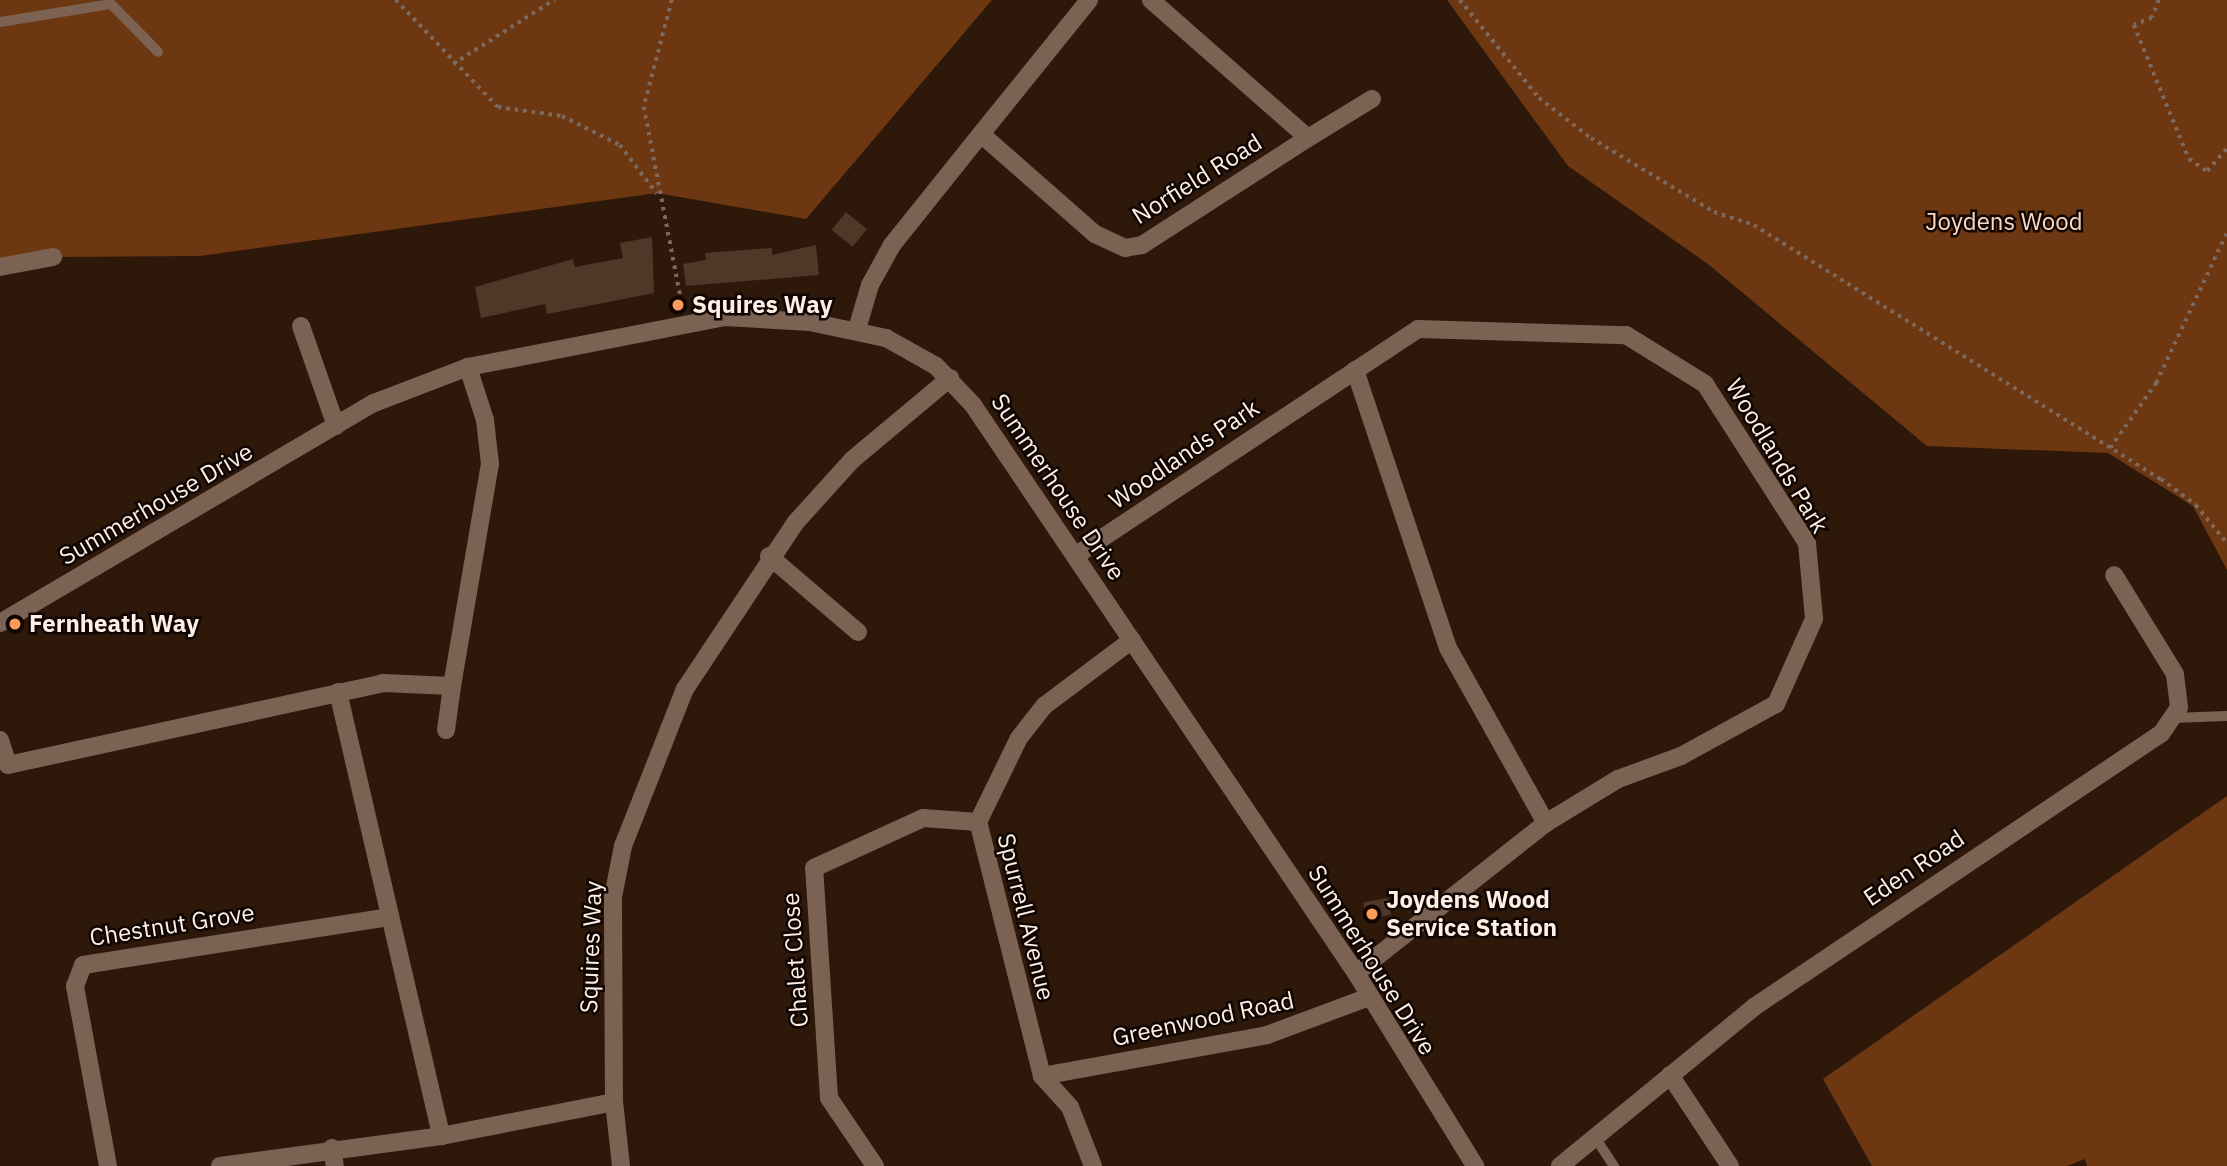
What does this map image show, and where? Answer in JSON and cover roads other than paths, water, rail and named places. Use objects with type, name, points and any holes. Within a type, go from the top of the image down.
[{"type":"street","points":[[857,329],[870,285],[892,245],[1089,0]]},
{"type":"street","name":"Norfield Road","points":[[1151,0],[1308,138]]},
{"type":"street","name":"Norfield Road","points":[[981,134],[1095,234],[1125,248],[1142,245],[1372,99]]},
{"type":"street","points":[[0,267],[53,257]]},
{"type":"street","name":"Summerhouse Drive","points":[[0,623],[373,403],[468,367],[686,322],[756,317],[857,329],[905,346],[950,378],[1075,556],[1356,973],[1475,1166]]},
{"type":"street","points":[[301,326],[336,426]]},
{"type":"street","name":"Woodlands Park","points":[[1075,556],[1419,329],[1626,335],[1705,384],[1807,543],[1814,619],[1776,704],[1681,756],[1618,779],[1546,823],[1356,973]]},
{"type":"street","points":[[446,730],[490,464],[485,420],[468,367]]},
{"type":"street","points":[[1355,370],[1448,648],[1546,823]]},
{"type":"street","name":"Squires Way","points":[[621,1166],[614,1102],[613,897],[622,846],[685,689],[769,556],[852,460],[950,378]]},
{"type":"street","points":[[769,556],[858,632]]},
{"type":"street","points":[[2114,575],[2175,674],[2179,707],[2171,718]]},
{"type":"street","name":"Spurrell Avenue","points":[[1093,1166],[1070,1107],[1042,1076],[978,822],[1019,738],[1044,706],[1132,640]]},
{"type":"street","points":[[0,740],[4,766],[383,683],[452,686]]},
{"type":"street","points":[[338,692],[441,1136]]},
{"type":"street","name":"Eden Road","points":[[1560,1166],[1754,1007],[2161,734],[2171,718]]},
{"type":"street","name":"Chalet Close","points":[[875,1166],[829,1098],[814,869],[923,818],[978,822]]},
{"type":"street","name":"Chestnut Grove","points":[[108,1166],[75,986],[83,965],[390,917]]},
{"type":"street","name":"Greenwood Road","points":[[1042,1076],[1267,1035],[1370,997]]},
{"type":"street","points":[[1670,1075],[1730,1166]]},
{"type":"street","points":[[220,1166],[333,1157],[614,1102]]},
{"type":"lane","points":[[0,22],[111,4],[159,52]]},
{"type":"lane","points":[[2171,718],[2227,716]]},
{"type":"lane","points":[[1595,1137],[1614,1166]]},
{"type":"place","name":"Squires Way","points":[[678,305]]},
{"type":"place","name":"Fernheath Way","points":[[15,624]]},
{"type":"place","name":"Joydens Wood Service Station","points":[[1372,914]]},
{"type":"park label","name":"Joydens Wood","points":[[2004,222]]}]
